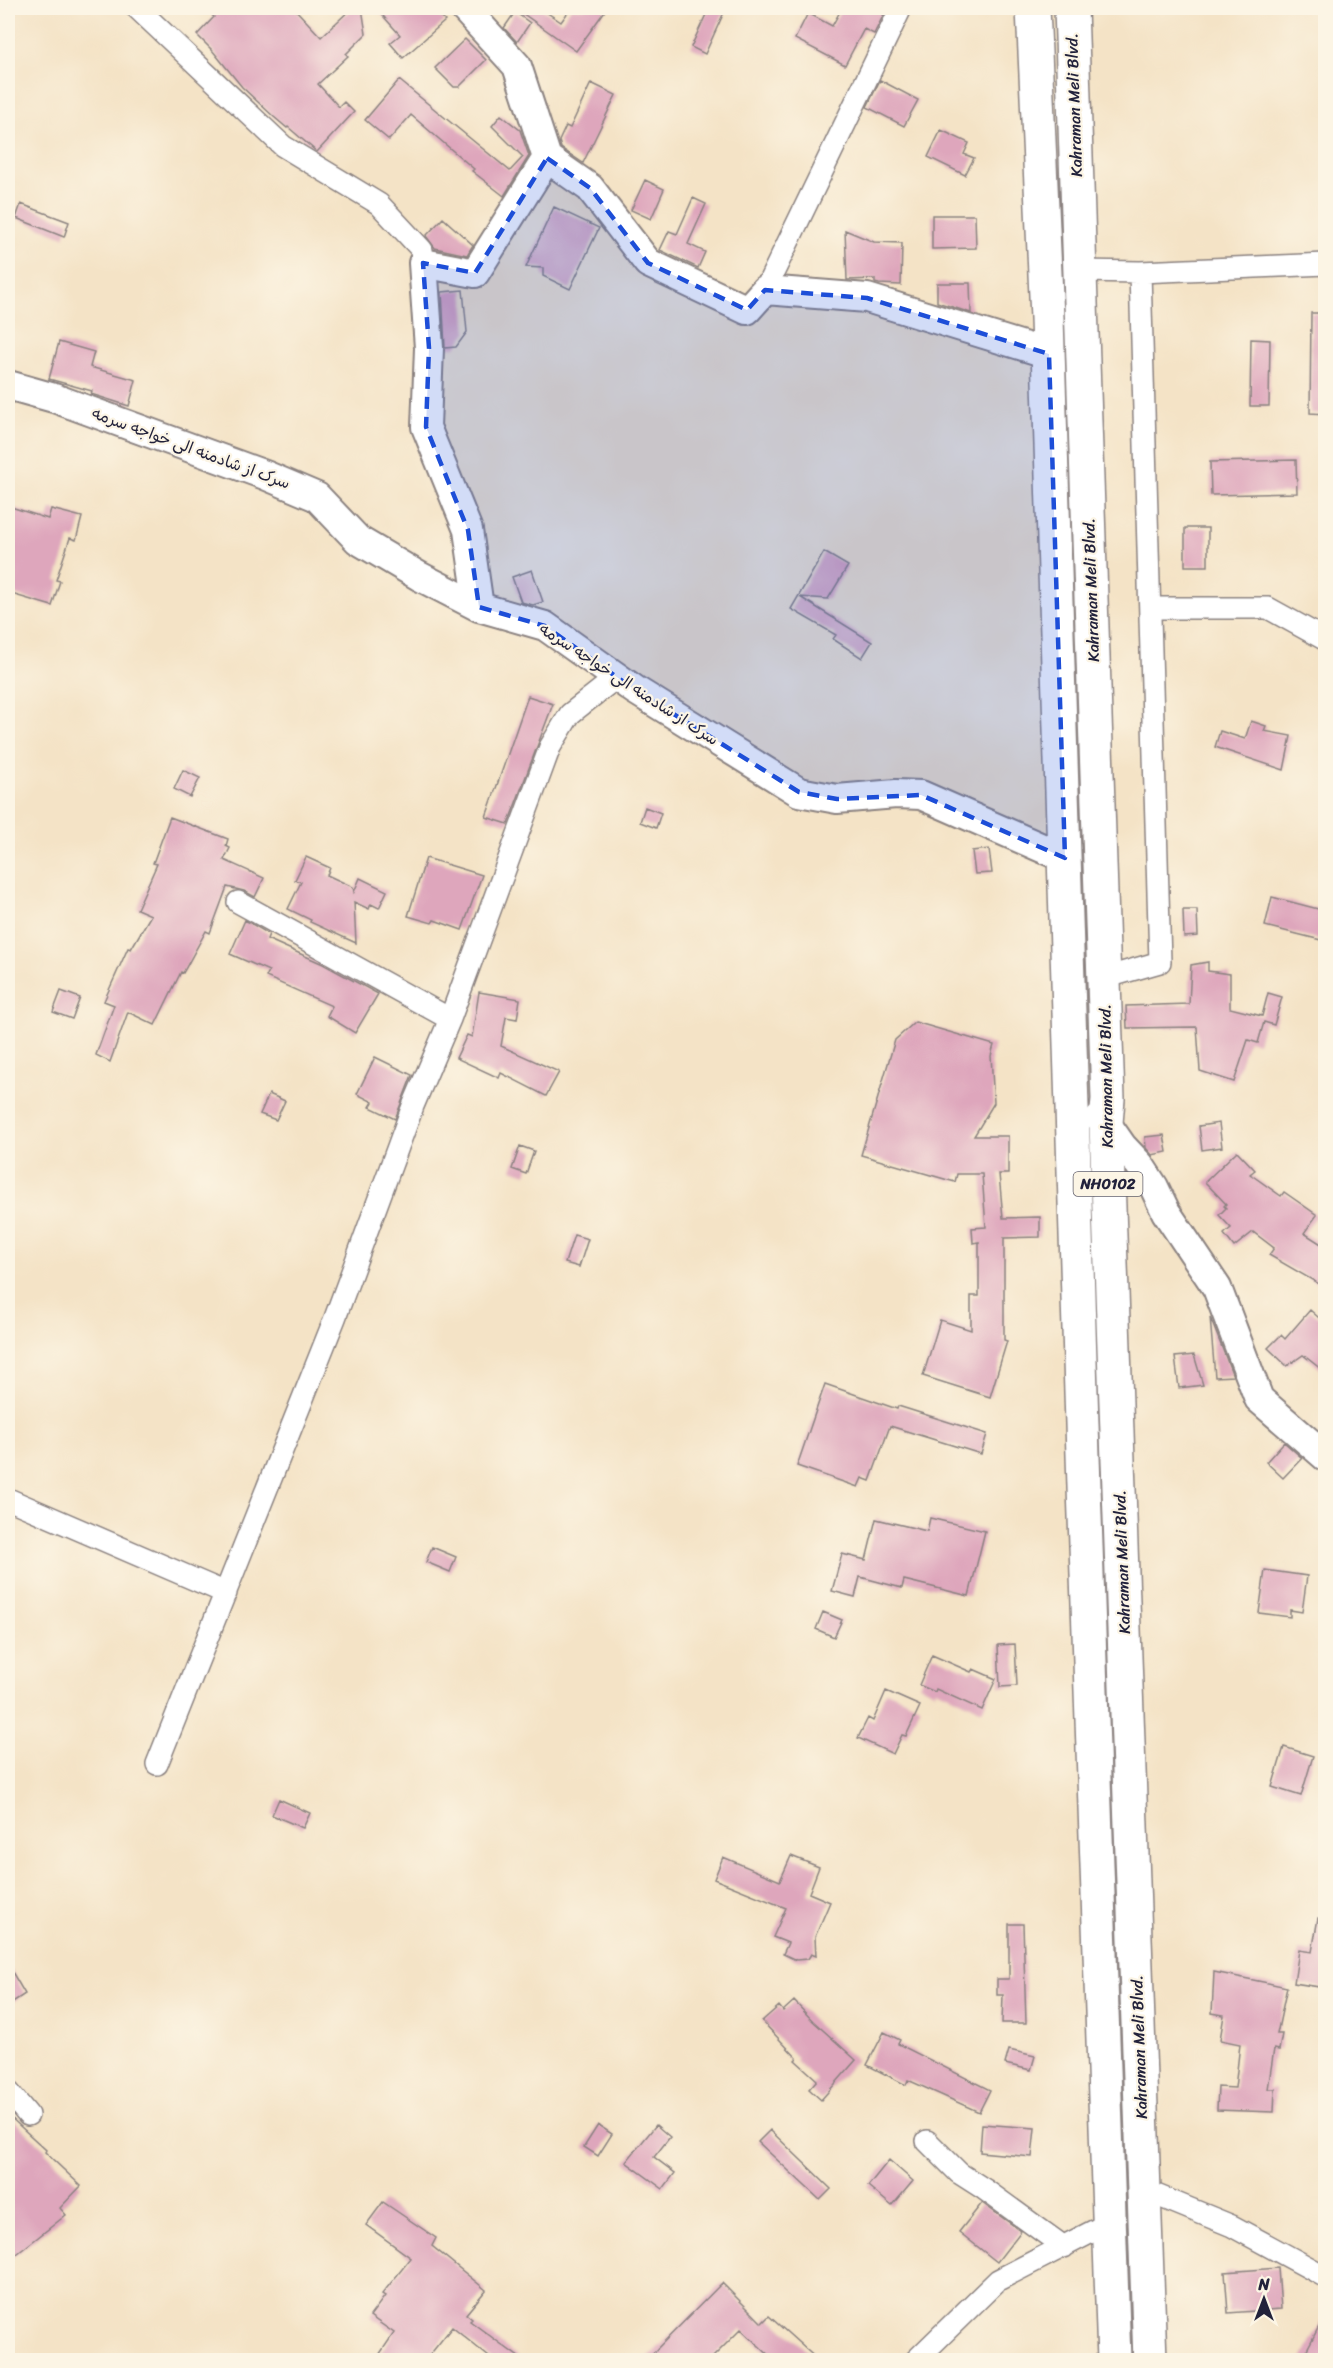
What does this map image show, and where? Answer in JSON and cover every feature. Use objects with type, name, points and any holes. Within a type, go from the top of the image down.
[{"type":"highway","name":"Kahraman Meli Blvd.","points":[[1033,8],[1048,354],[1114,2361]]},
{"type":"highway","name":"Kahraman Meli Blvd.","points":[[1071,8],[1108,1099],[1106,1123],[1150,2361]]},
{"type":"street","points":[[136,8],[283,146],[379,204],[422,250],[429,348],[426,427],[468,531],[479,607]]},
{"type":"street","points":[[464,8],[517,66],[547,158],[590,188],[648,263],[747,310],[765,290],[901,8]]},
{"type":"street","points":[[423,263],[475,273],[547,158]]},
{"type":"street","points":[[1080,271],[1140,272],[1326,264]]},
{"type":"street","points":[[1104,978],[1160,962],[1140,272]]},
{"type":"street","points":[[765,290],[867,298],[1048,354]]},
{"type":"street","name":"سرک از شادمنه الی خواجه سرمه","points":[[8,385],[54,398],[301,489],[317,497],[358,540],[419,576],[479,607],[545,626],[617,677],[799,792],[837,799],[896,794],[921,795],[1065,858]]},
{"type":"street","points":[[1150,608],[1268,608],[1326,640]]},
{"type":"street","points":[[158,1764],[335,1318],[413,1107],[450,1019],[550,747],[570,714],[617,677]]},
{"type":"street","points":[[238,902],[450,1019]]},
{"type":"street","points":[[1072,1096],[1106,1123],[1122,1146],[1139,1164],[1166,1212],[1217,1288],[1259,1399],[1326,1457]]},
{"type":"street","points":[[8,1498],[226,1593]]},
{"type":"street","points":[[8,2091],[28,2115]]},
{"type":"street","points":[[927,2141],[959,2173],[984,2188],[1064,2247]]},
{"type":"street","points":[[1144,2190],[1232,2226],[1326,2277]]},
{"type":"street","points":[[916,2361],[998,2280],[1109,2223]]},
{"type":"highlighted area","points":[[547,158],[590,188],[648,263],[747,310],[765,290],[867,298],[1049,354],[1065,858],[921,795],[837,799],[799,792],[635,690],[545,626],[479,607],[468,530],[426,427],[429,348],[423,263],[475,273]]},
{"type":"building","points":[[219,8],[294,8],[321,37],[352,8],[362,8],[366,34],[346,54],[348,56],[318,84],[339,107],[344,102],[354,112],[317,152],[242,87],[197,35],[214,17],[212,15]]},
{"type":"building","points":[[376,8],[432,8],[445,21],[403,58],[390,43],[400,35]]},
{"type":"building","points":[[515,8],[540,8],[561,22],[571,8],[607,8],[576,51]]},
{"type":"building","points":[[709,8],[726,8],[705,54],[691,47]]},
{"type":"building","points":[[842,8],[887,8],[874,34],[864,29],[845,65],[795,39],[808,13],[832,26]]},
{"type":"building","points":[[515,12],[530,23],[517,42],[504,28]]},
{"type":"building","points":[[465,39],[486,60],[459,87],[454,87],[435,68]]},
{"type":"building","points":[[399,80],[510,171],[523,157],[492,126],[501,115],[520,130],[529,156],[504,196],[472,171],[474,169],[411,115],[389,140],[365,120]]},
{"type":"building","points":[[880,80],[918,100],[904,126],[867,107]]},
{"type":"building","points":[[591,83],[616,95],[583,163],[561,148],[559,141],[566,126],[570,128]]},
{"type":"building","points":[[941,130],[969,143],[964,154],[974,158],[965,175],[928,157]]},
{"type":"building","points":[[645,180],[664,189],[651,219],[631,210]]},
{"type":"building","points":[[693,198],[706,204],[688,244],[705,252],[698,268],[660,250],[669,231],[677,234]]},
{"type":"building","points":[[21,204],[69,222],[64,237],[16,218]]},
{"type":"building","points":[[554,207],[599,228],[570,289],[543,276],[543,268],[526,267]]},
{"type":"building","points":[[932,215],[975,215],[976,248],[932,249]]},
{"type":"building","points":[[443,218],[473,245],[467,255],[435,248],[426,236]]},
{"type":"building","points":[[845,230],[874,242],[902,243],[901,285],[879,284],[875,283],[875,279],[847,280]]},
{"type":"building","points":[[937,283],[970,283],[971,313],[937,302]]},
{"type":"building","points":[[463,290],[467,332],[456,347],[445,348],[442,292]]},
{"type":"building","points":[[1311,313],[1326,313],[1326,414],[1310,413]]},
{"type":"building","points":[[1251,339],[1270,340],[1269,406],[1250,406]]},
{"type":"building","points":[[59,342],[94,352],[90,367],[136,380],[129,406],[91,394],[92,391],[49,379]]},
{"type":"building","points":[[1296,460],[1297,493],[1211,495],[1210,462]]},
{"type":"building","points":[[8,506],[48,519],[51,509],[82,517],[76,540],[70,538],[56,580],[60,581],[52,606],[8,593]]},
{"type":"building","points":[[1185,528],[1208,528],[1208,566],[1185,566]]},
{"type":"building","points":[[824,552],[848,566],[828,599],[800,597],[872,642],[862,658],[833,639],[836,635],[791,609]]},
{"type":"building","points":[[532,570],[543,602],[533,605],[521,602],[512,577]]},
{"type":"building","points":[[528,696],[553,704],[508,824],[486,817]]},
{"type":"building","points":[[1251,721],[1266,726],[1264,731],[1291,736],[1284,770],[1215,747],[1220,731],[1245,739]]},
{"type":"building","points":[[183,770],[200,778],[190,797],[174,789]]},
{"type":"building","points":[[645,807],[661,813],[656,828],[640,822]]},
{"type":"building","points":[[170,817],[228,839],[226,846],[230,848],[224,860],[264,878],[255,897],[244,891],[227,887],[210,933],[206,931],[183,973],[181,972],[155,1025],[128,1012],[110,1062],[96,1055],[114,1005],[104,1001],[128,948],[131,949],[151,915],[137,909],[157,864],[153,863]]},
{"type":"building","points":[[989,849],[992,873],[975,874],[972,851]]},
{"type":"building","points":[[306,857],[330,868],[327,875],[353,887],[354,892],[360,878],[387,891],[379,908],[371,904],[369,909],[354,902],[356,943],[288,909],[301,882],[295,880]]},
{"type":"building","points":[[426,858],[482,875],[462,930],[434,920],[432,923],[408,916]]},
{"type":"building","points":[[1272,897],[1326,911],[1326,923],[1321,940],[1265,926]]},
{"type":"building","points":[[1183,910],[1197,910],[1198,936],[1184,937]]},
{"type":"building","points":[[245,920],[269,934],[267,939],[323,964],[378,994],[355,1033],[327,1016],[332,1006],[266,977],[269,971],[230,954]]},
{"type":"building","points":[[1208,962],[1208,971],[1230,974],[1230,1008],[1262,1016],[1268,993],[1282,997],[1274,1025],[1264,1022],[1258,1043],[1248,1040],[1234,1082],[1200,1071],[1197,1027],[1127,1028],[1126,1006],[1189,1004],[1191,965]]},
{"type":"building","points":[[61,991],[80,998],[72,1019],[53,1012]]},
{"type":"building","points":[[479,992],[520,999],[517,1019],[506,1017],[501,1046],[559,1072],[546,1096],[501,1073],[499,1078],[456,1058],[467,1035],[472,1037]]},
{"type":"building","points":[[915,1022],[994,1045],[991,1056],[994,1103],[974,1136],[1008,1136],[1008,1174],[999,1174],[1003,1218],[1040,1217],[1040,1237],[1004,1238],[1004,1340],[1007,1341],[990,1397],[923,1376],[940,1320],[971,1330],[971,1296],[979,1296],[979,1242],[973,1243],[972,1228],[986,1227],[982,1174],[957,1174],[955,1182],[861,1155],[895,1040]]},
{"type":"building","points":[[375,1057],[412,1075],[395,1119],[370,1107],[373,1102],[357,1094]]},
{"type":"building","points":[[269,1094],[285,1101],[276,1120],[260,1114]]},
{"type":"building","points":[[1219,1123],[1222,1147],[1202,1150],[1199,1126]]},
{"type":"building","points":[[1164,1135],[1167,1152],[1152,1155],[1146,1148],[1145,1137]]},
{"type":"building","points":[[520,1146],[534,1151],[526,1174],[512,1169]]},
{"type":"building","points":[[1237,1151],[1255,1170],[1250,1174],[1281,1196],[1284,1192],[1317,1215],[1304,1233],[1326,1247],[1326,1288],[1269,1255],[1274,1248],[1253,1232],[1234,1247],[1224,1234],[1231,1228],[1219,1215],[1226,1208],[1224,1206],[1226,1204],[1205,1182]]},
{"type":"building","points":[[574,1235],[588,1239],[579,1267],[565,1263]]},
{"type":"building","points":[[1310,1310],[1326,1324],[1326,1373],[1303,1355],[1287,1366],[1268,1348],[1281,1335],[1285,1339]]},
{"type":"building","points":[[1210,1317],[1233,1376],[1215,1377]]},
{"type":"building","points":[[1194,1355],[1203,1385],[1179,1388],[1175,1357]]},
{"type":"building","points":[[825,1384],[897,1409],[898,1406],[987,1434],[981,1454],[890,1426],[870,1481],[862,1478],[858,1487],[797,1466]]},
{"type":"building","points":[[1284,1442],[1302,1458],[1283,1478],[1266,1462]]},
{"type":"building","points":[[930,1518],[985,1531],[969,1596],[904,1580],[902,1588],[860,1577],[855,1597],[832,1591],[842,1554],[866,1560],[876,1519],[927,1531]]},
{"type":"building","points":[[432,1547],[456,1557],[450,1572],[426,1562]]},
{"type":"building","points":[[1265,1570],[1307,1576],[1302,1612],[1290,1610],[1290,1617],[1259,1613]]},
{"type":"building","points":[[823,1612],[842,1620],[834,1637],[816,1629]]},
{"type":"building","points":[[1015,1644],[1017,1686],[1000,1687],[998,1645]]},
{"type":"building","points":[[932,1655],[971,1672],[973,1669],[996,1679],[982,1710],[936,1689],[935,1692],[919,1685]]},
{"type":"building","points":[[886,1691],[920,1706],[906,1736],[902,1735],[893,1754],[858,1738],[868,1718],[873,1721]]},
{"type":"building","points":[[1284,1747],[1313,1756],[1301,1796],[1272,1787]]},
{"type":"building","points":[[279,1799],[310,1813],[303,1828],[272,1815]]},
{"type":"building","points":[[791,1856],[819,1867],[809,1893],[830,1902],[815,1937],[816,1956],[811,1954],[808,1959],[796,1960],[783,1954],[788,1943],[773,1937],[786,1908],[714,1879],[723,1857],[780,1881]]},
{"type":"building","points":[[1318,1918],[1326,1918],[1326,1988],[1294,1983],[1299,1950],[1312,1952]]},
{"type":"building","points":[[1009,1924],[1023,1924],[1026,2023],[1002,2023],[1003,1995],[997,1995],[997,1979],[1009,1979]]},
{"type":"building","points":[[8,1965],[25,1994],[8,2005]]},
{"type":"building","points":[[1214,1972],[1287,1987],[1277,2034],[1282,2034],[1279,2050],[1274,2049],[1268,2089],[1275,2089],[1274,2112],[1217,2110],[1218,2087],[1235,2088],[1240,2044],[1220,2040],[1224,2015],[1212,2013]]},
{"type":"building","points":[[794,2001],[856,2060],[821,2100],[809,2089],[817,2080],[795,2060],[797,2058],[762,2021],[779,2006],[783,2011]]},
{"type":"building","points":[[884,2032],[900,2040],[898,2044],[990,2090],[979,2112],[908,2080],[906,2085],[867,2065]]},
{"type":"building","points":[[1009,2050],[1035,2056],[1031,2070],[1005,2064]]},
{"type":"building","points":[[8,2115],[81,2186],[60,2208],[66,2215],[8,2261]]},
{"type":"building","points":[[982,2124],[1035,2128],[1032,2157],[980,2152]]},
{"type":"building","points":[[598,2125],[612,2134],[598,2156],[584,2147]]},
{"type":"building","points":[[656,2125],[670,2137],[654,2157],[675,2173],[663,2189],[626,2162]]},
{"type":"building","points":[[770,2130],[831,2189],[820,2200],[758,2142]]},
{"type":"building","points":[[889,2160],[913,2181],[892,2206],[868,2186]]},
{"type":"building","points":[[383,2202],[436,2238],[432,2246],[486,2290],[466,2314],[472,2319],[470,2321],[524,2361],[494,2361],[452,2327],[425,2361],[375,2361],[394,2333],[370,2316],[385,2296],[382,2294],[411,2258],[366,2225]]},
{"type":"building","points":[[982,2203],[1021,2231],[997,2262],[959,2232]]},
{"type":"building","points":[[1278,2268],[1281,2309],[1228,2313],[1225,2272]]},
{"type":"building","points":[[722,2283],[762,2323],[769,2316],[819,2361],[775,2361],[741,2329],[709,2361],[645,2361]]},
{"type":"building","points":[[1326,2313],[1326,2361],[1301,2361]]}]
